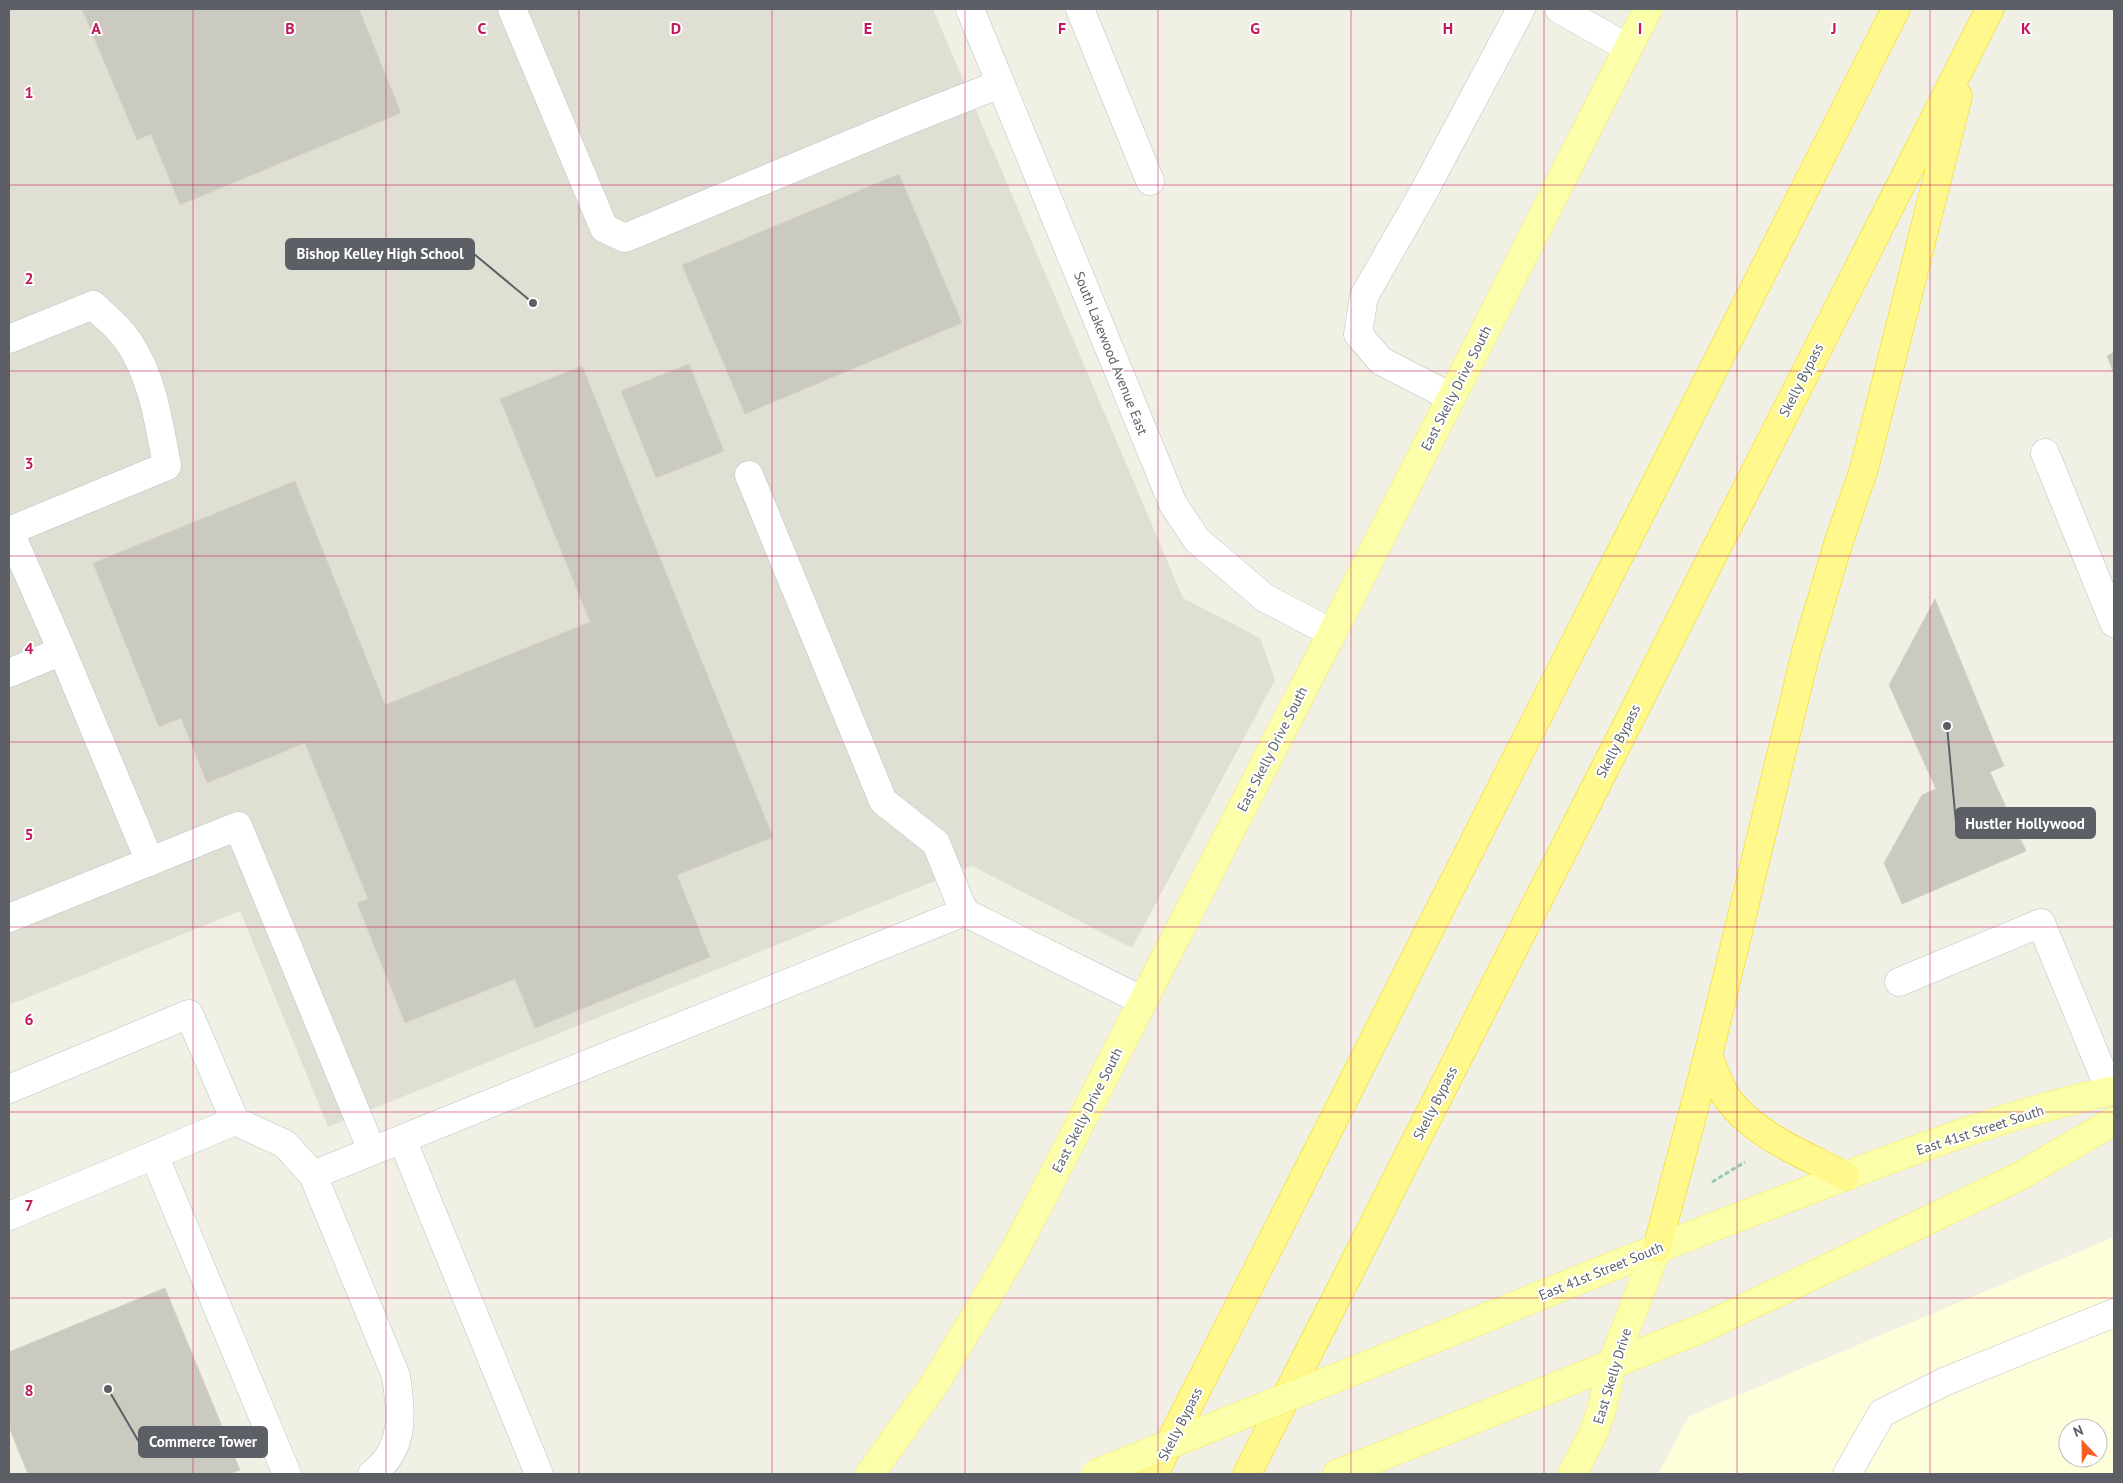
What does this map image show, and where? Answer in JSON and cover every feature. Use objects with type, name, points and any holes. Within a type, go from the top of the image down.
[{"type":"highway","name":"Skelly Bypass","points":[[1154,1474],[1896,9]]},
{"type":"highway","name":"Skelly Bypass","points":[[1247,1474],[1990,9]]},
{"type":"highway","points":[[1657,1248],[1708,1056],[1806,652],[1839,541],[1864,469],[1970,46]]},
{"type":"highway","points":[[1708,1056],[1726,1097],[1744,1117],[1766,1135],[1846,1176]]},
{"type":"main road","name":"East Skelly Drive South","points":[[870,1474],[935,1384],[1014,1252],[1332,633],[1648,9]]},
{"type":"main road","name":"East 41st Street South","points":[[1095,1474],[1657,1248],[1846,1176],[1998,1121],[2112,1090]]},
{"type":"main road","points":[[1337,1474],[1703,1328],[2018,1177],[2114,1121]]},
{"type":"main road","name":"East Skelly Drive","points":[[1572,1474],[1593,1434],[1601,1412],[1612,1364],[1657,1248]]},
{"type":"street","points":[[512,9],[604,228],[625,238],[1000,84]]},
{"type":"street","name":"South Lakewood Avenue East","points":[[970,9],[1172,504],[1197,540],[1265,598],[1332,633]]},
{"type":"street","points":[[1080,9],[1150,181]]},
{"type":"street","points":[[1452,397],[1382,360],[1358,334],[1364,296],[1422,195],[1522,9]]},
{"type":"street","points":[[1559,9],[1628,48]]},
{"type":"street","points":[[9,339],[92,305],[128,340],[144,372],[155,402],[167,466],[9,530],[150,862]]},
{"type":"street","points":[[2045,453],[2114,623]]},
{"type":"street","points":[[749,475],[884,802],[936,843],[964,912],[1143,1001]]},
{"type":"street","points":[[9,673],[62,652]]},
{"type":"street","points":[[9,918],[238,826],[372,1151]]},
{"type":"street","points":[[313,1175],[964,912]]},
{"type":"street","points":[[1899,982],[2041,923],[2112,1090]]},
{"type":"street","points":[[9,1089],[189,1014],[235,1120],[285,1144],[313,1175],[396,1376],[401,1406],[398,1439],[381,1467],[372,1474]]},
{"type":"street","points":[[9,1216],[235,1120]]},
{"type":"street","points":[[402,1139],[539,1474]]},
{"type":"street","points":[[154,1154],[287,1474]]},
{"type":"street","points":[[1847,1474],[1882,1413],[1946,1381],[2114,1312]]},
{"type":"path","points":[[1709,1184],[1750,1159]]},
{"type":"shaded area","points":[[9,9],[933,9],[1183,598],[1260,638],[1275,680],[1132,948],[972,866],[328,1127],[240,911],[9,1005]]},
{"type":"shaded area","points":[[2114,1237],[2114,1474],[1658,1474],[1689,1416]]},
{"type":"building","points":[[82,9],[359,9],[401,113],[180,205],[151,134],[137,140]]},
{"type":"building","points":[[899,174],[962,323],[745,414],[682,265]]},
{"type":"building","points":[[2114,352],[2114,374],[2107,356]]},
{"type":"building","points":[[689,364],[724,451],[656,478],[621,391]]},
{"type":"building","points":[[582,366],[773,837],[677,875],[710,957],[535,1028],[515,979],[405,1023],[357,903],[368,899],[305,743],[207,783],[181,718],[159,727],[93,563],[295,481],[385,705],[590,622],[500,399]]},
{"type":"building","points":[[1935,599],[2004,766],[1990,772],[2026,851],[1902,904],[1884,863],[1922,795],[1936,789],[1889,685]]},
{"type":"building","points":[[165,1288],[240,1470],[230,1474],[28,1474],[9,1427],[9,1352]]},
{"type":"place","name":"Bishop Kelley High School","points":[[533,303]]},
{"type":"place","name":"Hustler Hollywood","points":[[1947,726]]},
{"type":"place","name":"Commerce Tower","points":[[108,1389]]}]
